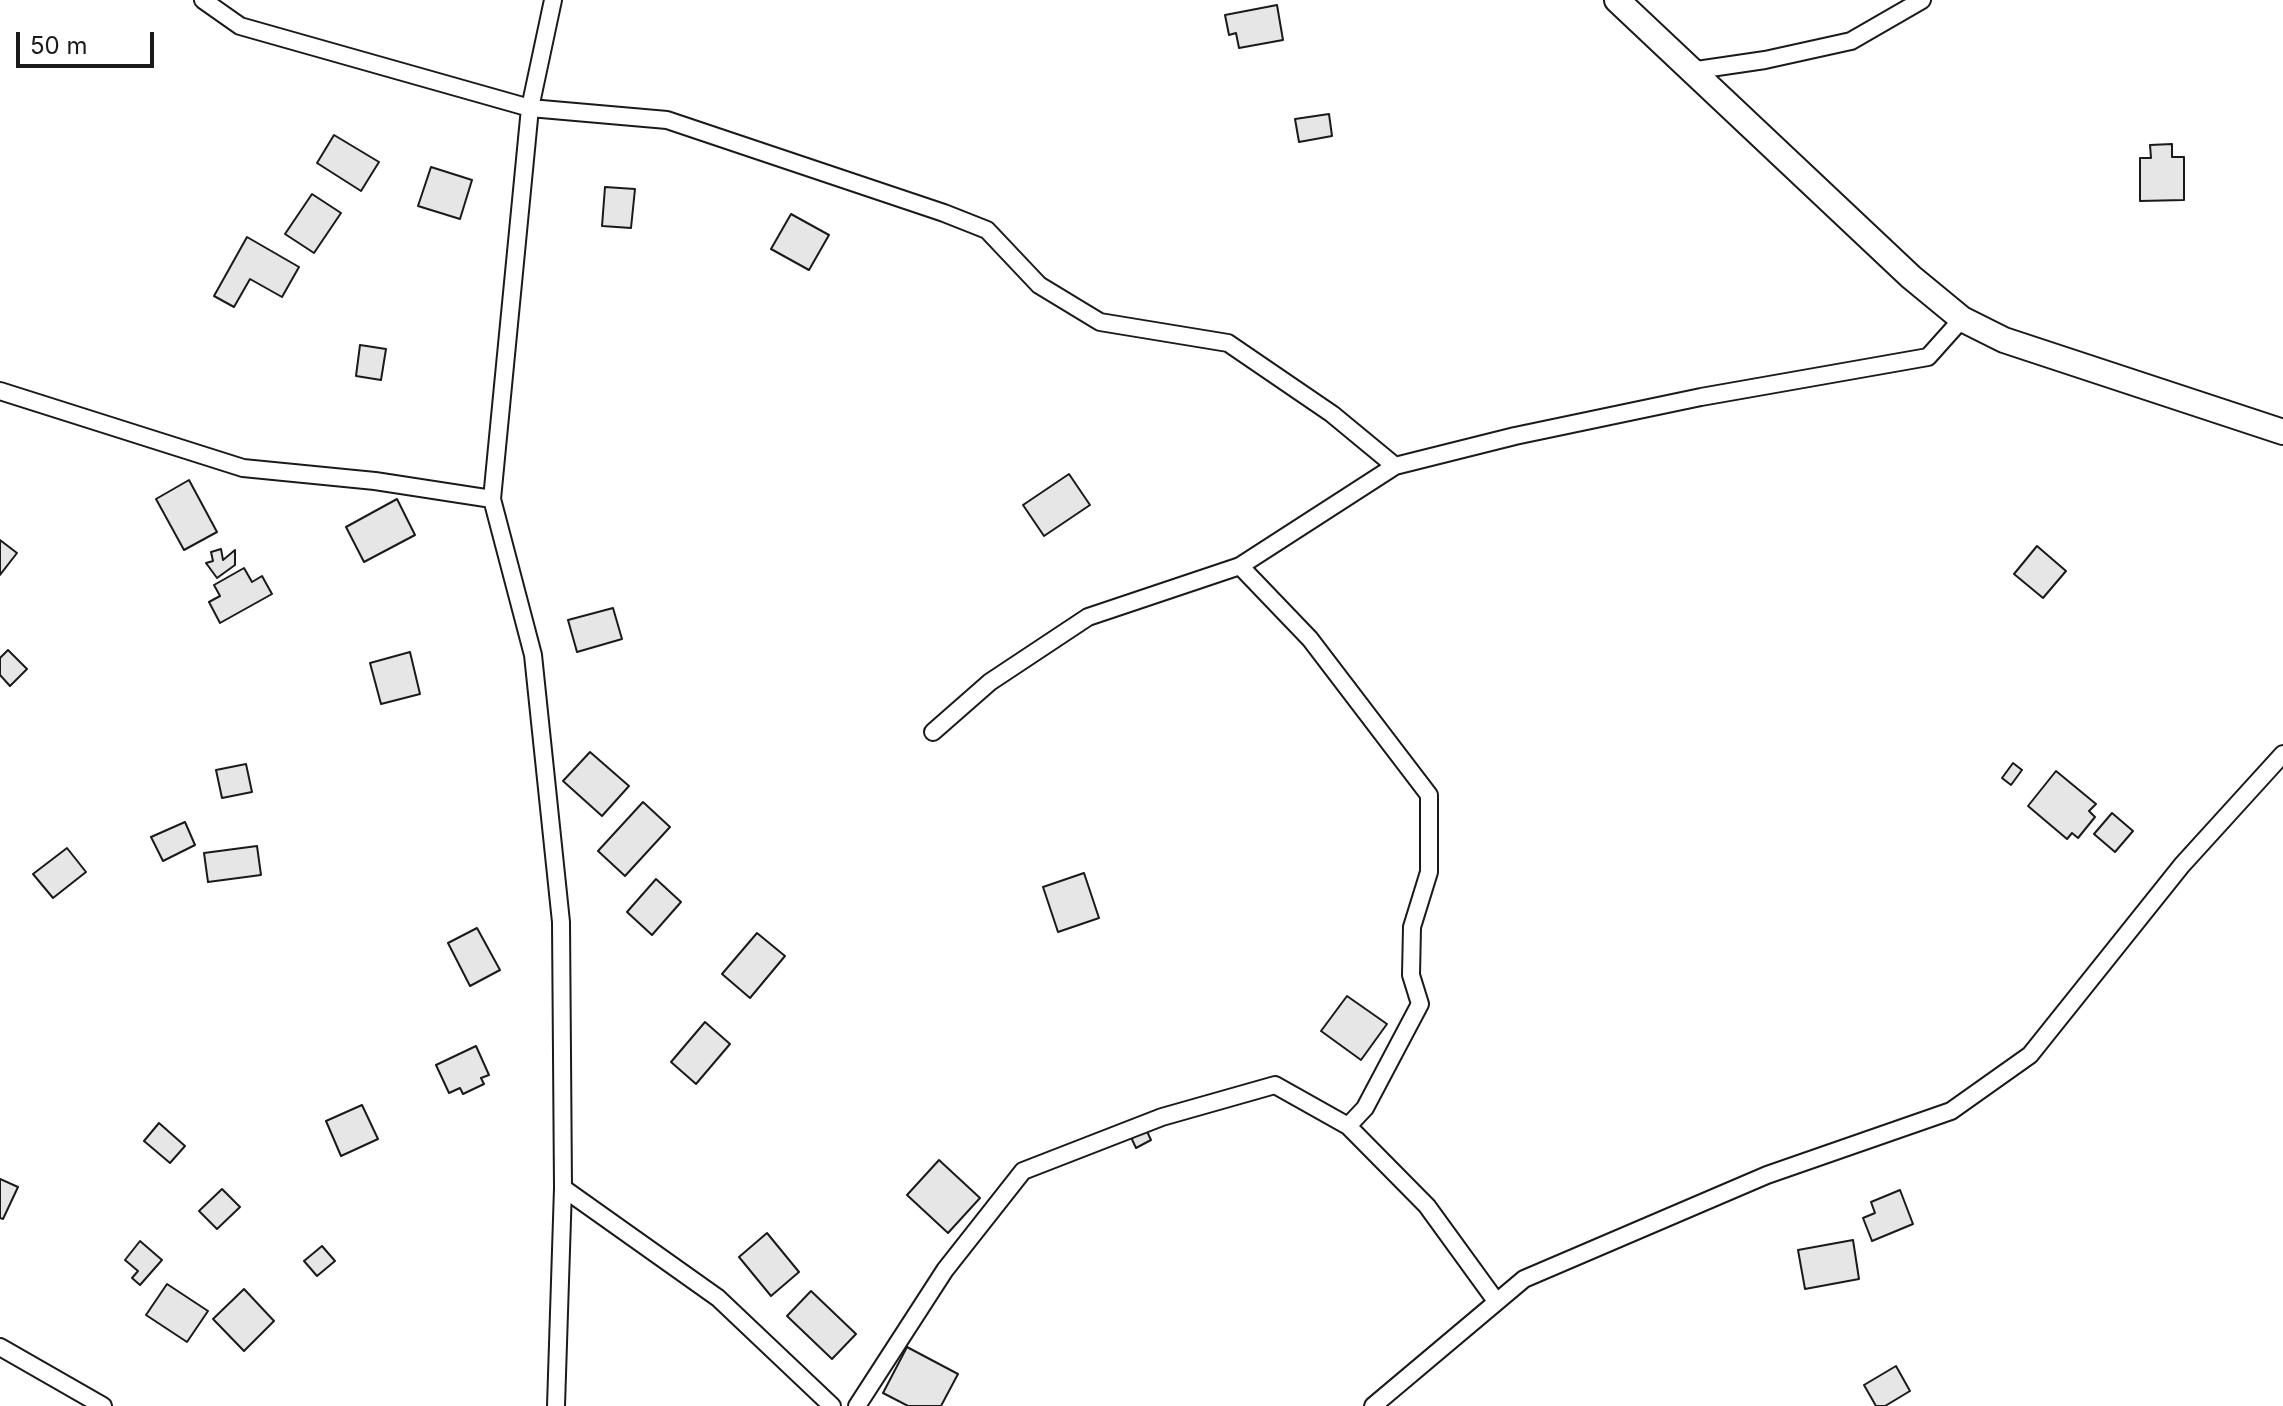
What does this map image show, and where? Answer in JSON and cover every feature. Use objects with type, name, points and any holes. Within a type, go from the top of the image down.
[{"type":"main road","points":[[1617,0],[1911,277],[1962,319],[2004,340],[2283,432]]},
{"type":"street","points":[[203,0],[240,26],[530,108],[667,120],[825,170],[987,230],[1039,285],[1100,322],[1228,343],[1332,414],[1395,466]]},
{"type":"street","points":[[553,0],[530,108],[492,499],[533,655],[559,907],[563,1188],[556,1406]]},
{"type":"street","points":[[1690,71],[1765,60],[1851,41],[1922,0]]},
{"type":"street","points":[[933,732],[990,682],[1088,617],[1240,566],[1395,466],[1685,400],[1928,357],[1962,319]]},
{"type":"street","points":[[0,391],[243,468],[375,481],[492,499]]},
{"type":"street","points":[[1240,566],[1310,639],[1429,795],[1429,872],[1412,927],[1411,975],[1420,1004],[1365,1108],[1348,1126]]},
{"type":"street","points":[[1373,1406],[1524,1279],[1767,1175],[1951,1111],[2030,1055],[2182,865],[2283,754]]},
{"type":"street","points":[[857,1406],[945,1270],[1023,1171],[1162,1117],[1275,1085],[1348,1126],[1427,1206],[1496,1301]]},
{"type":"street","points":[[563,1188],[718,1298],[832,1406]]},
{"type":"street","points":[[0,1347],[103,1406]]},
{"type":"building","points":[[1277,5],[1283,40],[1239,48],[1236,33],[1229,35],[1225,15]]},
{"type":"building","points":[[1329,114],[1332,136],[1299,142],[1295,119]]},
{"type":"building","points":[[334,135],[379,162],[361,191],[317,163]]},
{"type":"building","points":[[2172,144],[2172,157],[2184,157],[2184,200],[2140,201],[2140,158],[2151,158],[2150,145]]},
{"type":"building","points":[[431,167],[472,180],[460,219],[418,206]]},
{"type":"building","points":[[605,187],[635,189],[631,228],[602,226]]},
{"type":"building","points":[[312,194],[341,213],[314,253],[285,234]]},
{"type":"building","points":[[791,214],[829,235],[809,270],[771,249]]},
{"type":"building","points":[[247,237],[299,267],[282,297],[250,279],[234,307],[214,296]]},
{"type":"building","points":[[360,345],[386,349],[381,380],[356,376]]},
{"type":"building","points":[[1069,474],[1090,505],[1044,536],[1023,505]]},
{"type":"building","points":[[189,480],[217,532],[184,550],[156,499]]},
{"type":"building","points":[[397,499],[415,535],[364,562],[346,527]]},
{"type":"building","points":[[0,540],[17,553],[0,575]]},
{"type":"building","points":[[2037,546],[2066,571],[2043,598],[2014,574]]},
{"type":"building","points":[[221,549],[223,560],[235,550],[235,565],[217,578],[206,563],[213,561],[211,552]]},
{"type":"building","points":[[244,568],[252,582],[262,576],[272,594],[220,623],[209,602],[220,596],[214,585]]},
{"type":"building","points":[[613,608],[622,639],[577,652],[568,620]]},
{"type":"building","points":[[8,650],[27,669],[10,686],[0,675],[0,658]]},
{"type":"building","points":[[410,652],[420,694],[381,704],[370,663]]},
{"type":"building","points":[[590,752],[629,786],[602,816],[563,781]]},
{"type":"building","points":[[2013,763],[2022,770],[2011,785],[2002,778]]},
{"type":"building","points":[[246,764],[252,792],[222,798],[216,770]]},
{"type":"building","points":[[2056,771],[2096,804],[2089,811],[2095,817],[2078,838],[2072,833],[2067,839],[2028,806]]},
{"type":"building","points":[[643,802],[670,827],[625,876],[598,851]]},
{"type":"building","points":[[2112,813],[2133,831],[2115,852],[2094,834]]},
{"type":"building","points":[[185,822],[195,845],[163,861],[151,837]]},
{"type":"building","points":[[257,846],[261,875],[208,882],[204,853]]},
{"type":"building","points":[[67,848],[86,872],[53,898],[33,874]]},
{"type":"building","points":[[1084,873],[1099,918],[1058,932],[1043,887]]},
{"type":"building","points":[[656,879],[681,902],[652,935],[627,912]]},
{"type":"building","points":[[477,928],[500,970],[470,986],[448,943]]},
{"type":"building","points":[[757,933],[785,956],[750,998],[722,974]]},
{"type":"building","points":[[1347,996],[1387,1024],[1361,1060],[1321,1031]]},
{"type":"building","points":[[705,1022],[730,1044],[696,1084],[671,1062]]},
{"type":"building","points":[[476,1046],[489,1075],[481,1078],[484,1084],[463,1094],[460,1088],[449,1093],[436,1065]]},
{"type":"building","points":[[362,1105],[378,1139],[341,1156],[326,1121]]},
{"type":"building","points":[[159,1123],[185,1146],[170,1163],[144,1141]]},
{"type":"building","points":[[1144,1125],[1151,1140],[1136,1148],[1129,1133]]},
{"type":"building","points":[[939,1160],[980,1198],[948,1233],[907,1195]]},
{"type":"building","points":[[0,1179],[18,1187],[3,1219],[0,1218]]},
{"type":"building","points":[[222,1189],[240,1207],[217,1229],[199,1211]]},
{"type":"building","points":[[1900,1190],[1913,1224],[1872,1241],[1863,1218],[1875,1213],[1871,1202]]},
{"type":"building","points":[[767,1233],[799,1272],[771,1296],[739,1257]]},
{"type":"building","points":[[1853,1240],[1859,1279],[1805,1289],[1798,1250]]},
{"type":"building","points":[[140,1241],[162,1260],[140,1285],[132,1278],[138,1271],[125,1260]]},
{"type":"building","points":[[322,1246],[335,1261],[317,1276],[304,1261]]},
{"type":"building","points":[[167,1284],[208,1311],[187,1342],[146,1315]]},
{"type":"building","points":[[244,1289],[274,1321],[244,1351],[213,1319]]},
{"type":"building","points":[[811,1291],[856,1334],[832,1359],[787,1316]]},
{"type":"building","points":[[907,1347],[958,1374],[941,1406],[908,1406],[883,1393]]},
{"type":"building","points":[[1896,1366],[1910,1391],[1885,1406],[1876,1406],[1864,1385]]}]
